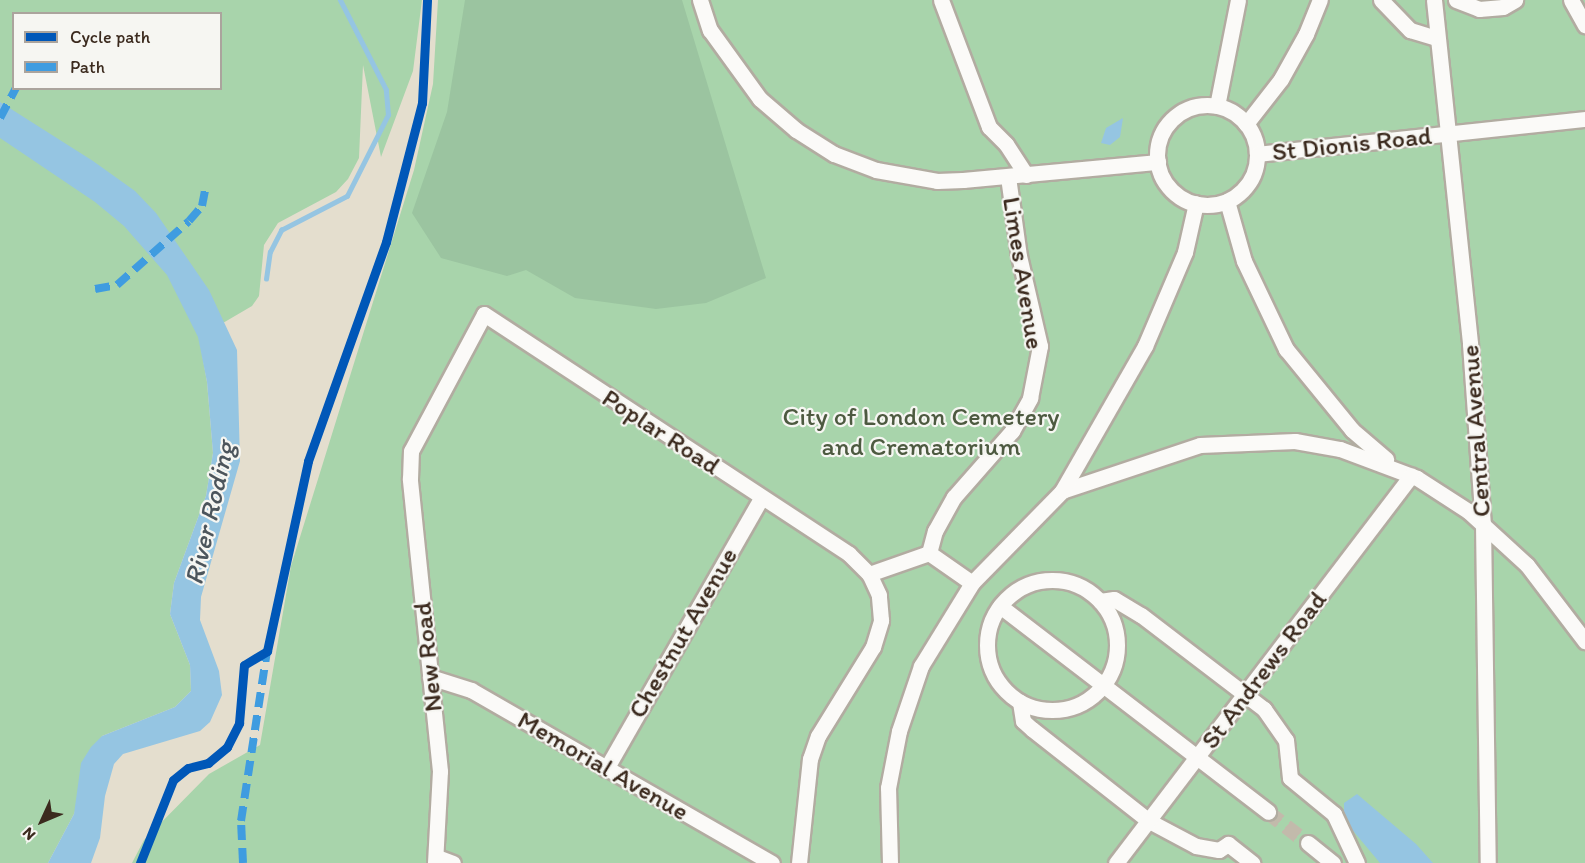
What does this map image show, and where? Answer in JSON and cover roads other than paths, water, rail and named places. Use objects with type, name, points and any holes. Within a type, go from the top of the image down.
[{"type":"lane","name":"Limes Avenue","points":[[700,0],[710,30],[760,99],[796,130],[834,154],[904,176],[937,181],[1017,176],[1019,256],[1040,345],[1030,398],[1012,431],[954,497],[935,531],[929,553]]},
{"type":"lane","points":[[941,0],[989,127],[1006,144],[1017,176],[1158,162]]},
{"type":"lane","points":[[1217,106],[1229,26],[1238,0]]},
{"type":"lane","points":[[1246,124],[1281,79],[1306,34],[1320,0]]},
{"type":"lane","points":[[1381,0],[1410,30],[1436,38]]},
{"type":"lane","name":"Central Avenue","points":[[1434,0],[1446,134],[1470,344],[1483,524],[1488,863]]},
{"type":"lane","points":[[1456,0],[1479,9],[1503,7],[1515,0]]},
{"type":"lane","points":[[1571,0],[1585,25]]},
{"type":"lane","points":[[1217,106],[1231,111],[1246,124],[1257,154],[1250,182],[1227,201],[1196,204],[1173,190],[1158,162],[1160,139],[1173,119],[1193,107],[1217,106]]},
{"type":"lane","name":"St Dionis Road","points":[[1257,154],[1585,119]]},
{"type":"lane","points":[[1227,201],[1244,261],[1286,350],[1352,430],[1411,476],[1483,524],[1527,565],[1585,641]]},
{"type":"lane","points":[[890,863],[888,788],[907,702],[921,666],[972,583],[1062,491],[1145,346],[1185,252],[1196,204]]},
{"type":"lane","name":"Poplar Road","points":[[411,451],[484,315],[849,554],[869,574]]},
{"type":"lane","points":[[1062,491],[1154,459],[1212,445],[1295,441],[1340,449],[1411,476]]},
{"type":"lane","name":"New Road","points":[[411,451],[440,771],[436,860]]},
{"type":"lane","name":"St Andrews Road","points":[[1116,863],[1411,476]]},
{"type":"lane","name":"Chestnut Avenue","points":[[606,769],[761,498]]},
{"type":"lane","points":[[799,863],[810,759],[818,736],[873,647],[881,620],[879,595],[869,574],[929,553],[972,583]]},
{"type":"lane","points":[[1049,580],[1077,585],[1100,601],[1111,616],[1117,651],[1104,685],[1074,707],[1037,709],[1020,702],[994,676],[988,659],[987,640],[1000,606],[1013,592],[1049,580]]},
{"type":"lane","points":[[1100,601],[1114,599],[1141,615],[1245,693],[1275,721],[1286,740],[1290,778],[1334,814],[1357,863]]},
{"type":"lane","points":[[1000,606],[1268,812]]},
{"type":"lane","name":"Memorial Avenue","points":[[430,677],[471,690],[772,863]]},
{"type":"lane","points":[[1020,702],[1023,721],[1149,821],[1196,846],[1219,850],[1235,863]]},
{"type":"lane","points":[[1308,843],[1333,863]]},
{"type":"lane","points":[[1219,850],[1228,844],[1252,863]]},
{"type":"lane","points":[[436,860],[453,863]]},
{"type":"water","name":"River Roding","points":[[0,102],[93,161],[135,191],[156,213],[209,290],[237,350],[240,461],[201,597],[200,620],[219,671],[222,695],[210,722],[200,731],[123,754],[114,764],[105,796],[100,838],[91,863],[48,863],[74,814],[81,763],[91,747],[102,736],[175,707],[191,691],[190,665],[170,614],[174,583],[206,496],[213,453],[207,382],[198,337],[167,275],[124,226],[95,202],[0,138]]},
{"type":"water","points":[[1123,118],[1120,137],[1110,145],[1101,143],[1106,128]]},
{"type":"water","points":[[1357,794],[1416,844],[1433,863],[1380,863],[1344,820],[1344,803]]},
{"type":"waterway","points":[[266,279],[270,252],[281,230],[347,196],[388,115],[386,90],[340,0]]},
{"type":"tunnel","points":[[1268,812],[1308,843]]},
{"type":"park label","name":"City of London Cemetery and Crematorium","points":[[921,432]]}]
